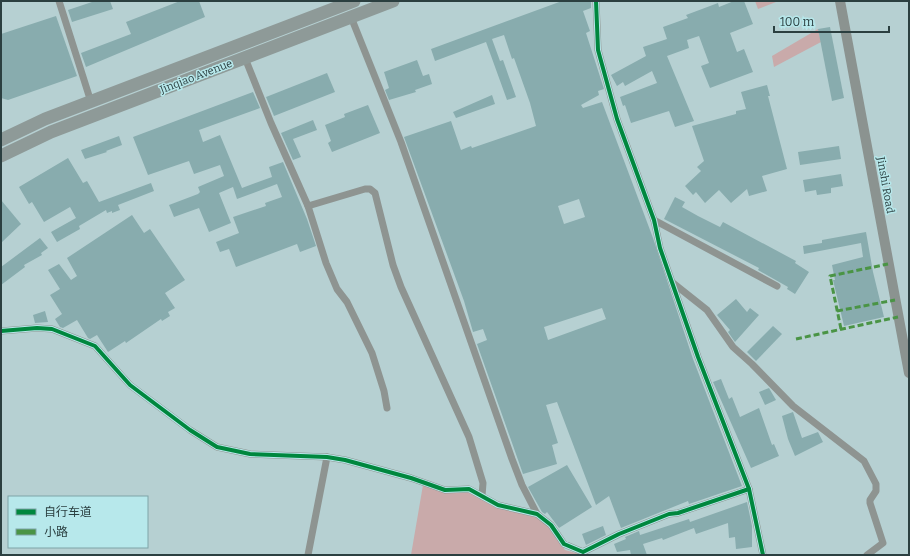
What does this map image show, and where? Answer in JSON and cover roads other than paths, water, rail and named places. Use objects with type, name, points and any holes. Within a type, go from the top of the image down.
[{"type":"highway","name":"Jinqiao Avenue","points":[[1,140],[27,127],[354,1]]},
{"type":"highway","name":"Jinqiao Avenue","points":[[1,156],[51,132],[393,1]]},
{"type":"main road","name":"Jinshi Road","points":[[840,1],[909,373]]},
{"type":"main road","name":"Jinshi Road","points":[[847,1],[909,336]]},
{"type":"street","points":[[59,1],[91,102]]},
{"type":"street","points":[[596,1],[597,43],[602,65],[613,99],[617,119],[654,220],[660,248],[698,357],[749,489],[762,555]]},
{"type":"street","points":[[351,17],[406,157],[512,459],[522,485],[538,514],[551,525],[564,544],[583,552],[619,534],[669,514],[678,513],[749,489]]},
{"type":"street","points":[[245,58],[276,135],[308,206],[326,263],[337,288],[347,302],[372,353],[384,391],[387,408]]},
{"type":"street","points":[[308,206],[366,189],[370,189],[375,193],[393,265],[401,287],[469,438],[483,483],[482,496]]},
{"type":"street","points":[[654,220],[777,286]]},
{"type":"street","points":[[672,282],[707,310],[733,347],[793,406],[864,461],[876,484],[876,491],[870,500],[870,504],[883,543],[867,555]]},
{"type":"street","points":[[1,331],[37,328],[52,329],[95,346],[130,385],[190,430],[217,446],[250,454],[327,457],[345,460],[411,478],[445,490],[470,489],[498,505],[538,514]]},
{"type":"street","points":[[308,555],[327,457]]}]
